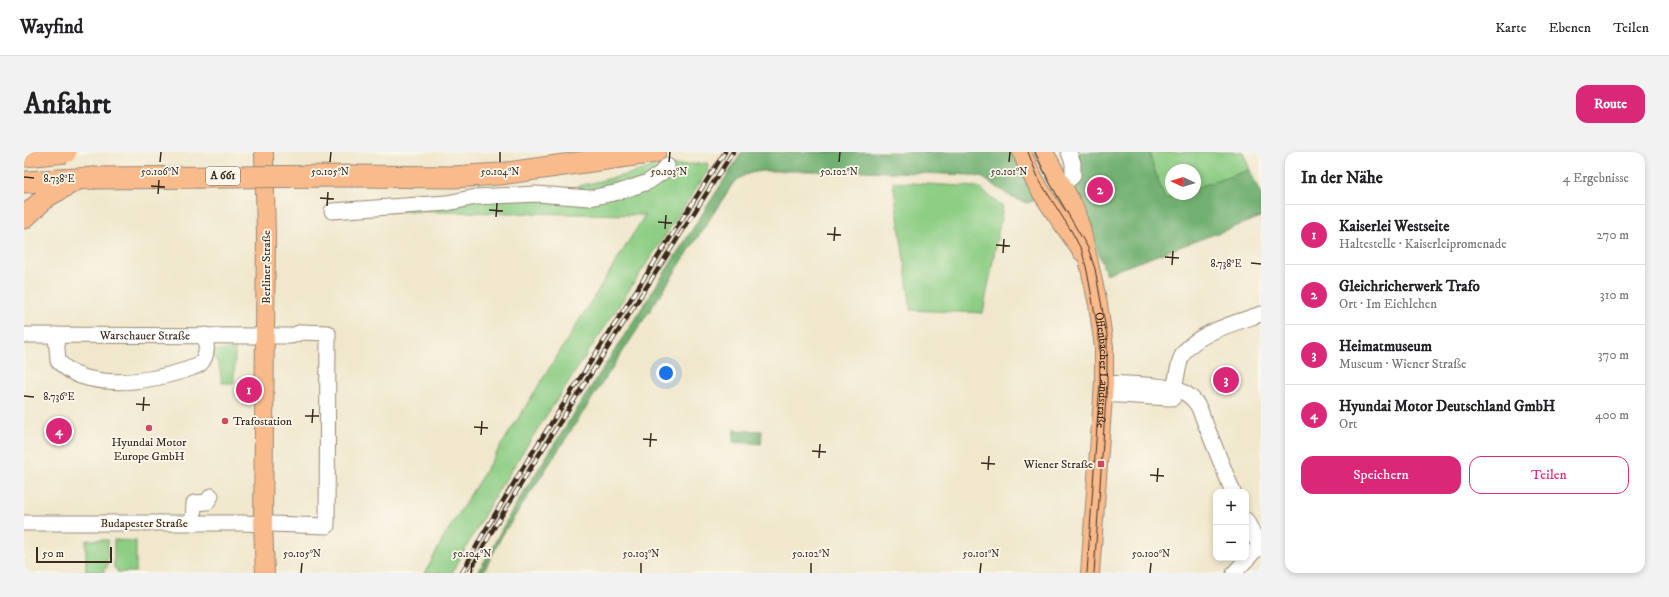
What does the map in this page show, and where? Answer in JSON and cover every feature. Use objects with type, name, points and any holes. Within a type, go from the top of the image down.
[{"type":"highway","points":[[24,156],[66,152]]},
{"type":"highway","name":"A 661","points":[[25,184],[86,178],[353,176],[453,177],[661,159]]},
{"type":"highway","name":"A 661","points":[[24,218],[46,197],[86,178]]},
{"type":"main road","points":[[25,184],[26,152]]},
{"type":"main road","name":"Berliner Straße","points":[[263,524],[266,197],[264,152]]},
{"type":"main road","name":"Berliner Straße","points":[[266,197],[269,182],[269,152]]},
{"type":"main road","name":"Offenbacher Landstraße","points":[[1022,152],[1038,188],[1089,263]]},
{"type":"main road","name":"Offenbacher Landstraße","points":[[1044,152],[1074,207],[1085,242],[1102,329],[1104,347],[1103,388],[1090,573]]},
{"type":"main road","points":[[259,573],[259,547],[263,524]]},
{"type":"main road","points":[[263,524],[265,573]]},
{"type":"street","points":[[1062,186],[1073,176],[1073,163],[1069,152]]},
{"type":"street","points":[[332,211],[447,203],[476,198],[536,194],[590,198],[619,192],[648,182],[661,173],[661,159]]},
{"type":"street","points":[[1173,394],[1181,358],[1187,348],[1212,332],[1261,314]]},
{"type":"street","name":"Warschauer Straße","points":[[24,335],[291,336],[302,340],[328,336]]},
{"type":"street","points":[[56,335],[58,361],[67,369],[79,376],[97,380],[114,381],[169,375],[200,365],[205,357],[207,347],[205,336]]},
{"type":"street","name":"Budapester Straße","points":[[24,523],[194,523],[327,526],[328,336]]},
{"type":"street","points":[[1103,388],[1173,394],[1185,403],[1205,421],[1232,489]]},
{"type":"street","points":[[194,523],[194,502],[207,502],[211,496]]},
{"type":"street","points":[[1234,573],[1260,548],[1248,525]]},
{"type":"green space","points":[[742,152],[1015,152],[1036,200],[1027,203],[1013,198],[983,178],[971,175],[866,171],[762,171],[747,174],[738,179],[734,182],[502,536],[483,573],[478,573],[514,507]]},
{"type":"green space","points":[[1062,152],[1150,152],[1151,161],[1165,200],[1201,200],[1201,186],[1250,170],[1261,195],[1261,217],[1106,274]]},
{"type":"green space","points":[[1150,152],[1243,152],[1250,170],[1201,186],[1201,164],[1165,164],[1165,199],[1151,161]]},
{"type":"green space","points":[[708,163],[707,172],[493,499],[452,573],[425,573],[444,537],[645,215],[388,211],[474,196],[571,188],[633,173],[651,167]]},
{"type":"green space","points":[[893,182],[978,187],[1003,207],[983,313],[911,310]]},
{"type":"green space","points":[[214,350],[235,350],[234,383],[222,383],[219,365],[214,357]]},
{"type":"green space","points":[[734,430],[762,431],[761,444],[733,442]]},
{"type":"green space","points":[[86,540],[108,540],[107,568],[104,568],[104,572],[86,572]]},
{"type":"green space","points":[[114,540],[136,541],[136,572],[117,572],[117,569],[114,568]]},
{"type":"tram line","points":[[1028,152],[1039,180],[1072,232],[1082,251],[1099,336],[1100,382],[1087,573]]},
{"type":"tram line","points":[[1035,152],[1048,180],[1088,248],[1095,269],[1107,335],[1107,383],[1094,573]]},
{"type":"railway","points":[[462,573],[482,536],[529,458],[725,152]]},
{"type":"railway","points":[[469,573],[492,531],[535,461],[733,152]]},
{"type":"place","name":"Gleichricherwerk Trafo","points":[[1100,190]]},
{"type":"place","name":"Heimatmuseum","points":[[1226,380]]},
{"type":"place","name":"Kaiserlei Westseite","points":[[249,390]]},
{"type":"place","name":"Trafostation","points":[[225,421]]},
{"type":"place","name":"Hyundai Motor Europe GmbH","points":[[149,428]]},
{"type":"place","name":"Hyundai Motor Deutschland GmbH","points":[[59,431]]},
{"type":"place","name":"Wiener Straße","points":[[1101,464]]}]
